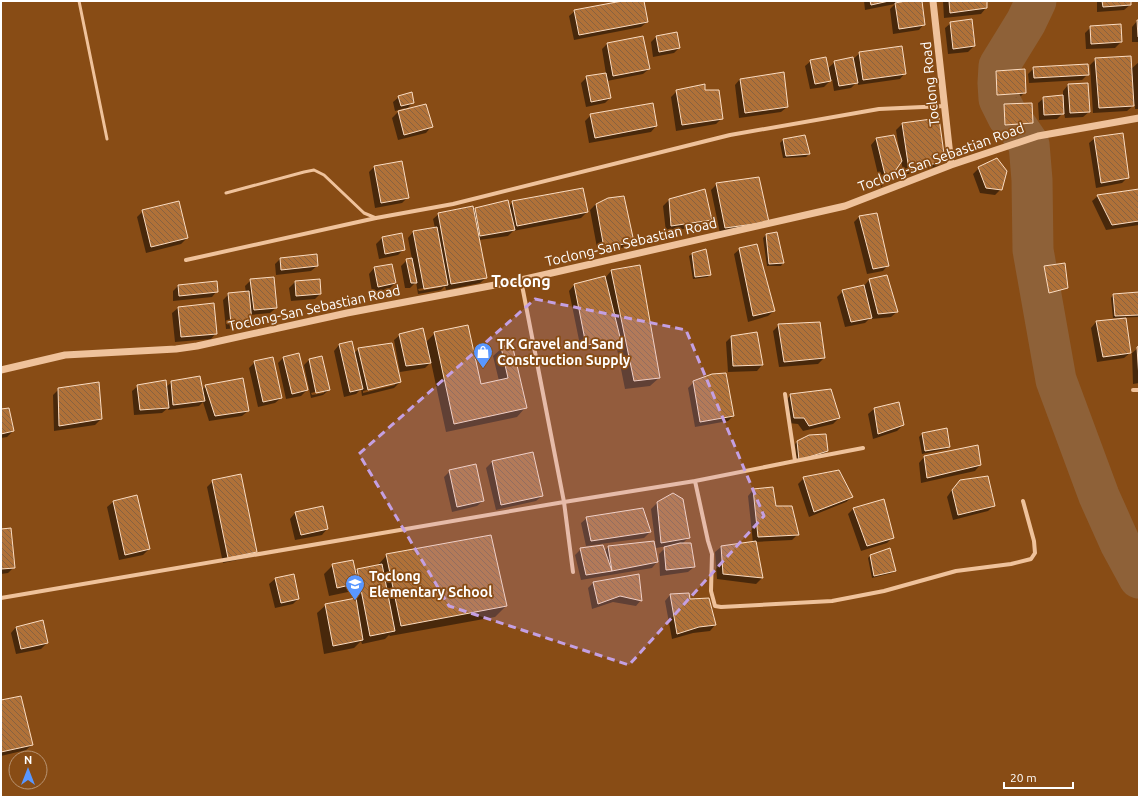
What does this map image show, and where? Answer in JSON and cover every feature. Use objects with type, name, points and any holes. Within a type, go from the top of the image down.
[{"type":"street","name":"Toclong Road","points":[[934,1],[951,165]]},
{"type":"street","points":[[186,260],[376,218],[453,204],[730,135],[879,109],[945,106]]},
{"type":"street","name":"Toclong-San Sebastian Road","points":[[1,370],[65,355],[176,349],[204,345],[347,313],[521,280],[845,206],[951,165],[1038,136],[1139,118]]},
{"type":"street","points":[[521,280],[564,502],[573,572]]},
{"type":"street","points":[[1134,390],[1139,390]]},
{"type":"street","points":[[785,394],[794,461]]},
{"type":"street","points":[[1,598],[694,481],[863,448]]},
{"type":"street","points":[[694,481],[712,554],[711,591],[715,606],[720,607],[832,601],[884,591],[956,571],[1011,564],[1030,559],[1035,553],[1034,541],[1023,501]]},
{"type":"lane","points":[[79,1],[107,139]]},
{"type":"lane","points":[[226,192],[314,170],[324,175],[364,213],[376,218]]},
{"type":"highlighted area","points":[[535,299],[686,330],[764,516],[629,665],[449,606],[359,454]]},
{"type":"building","points":[[622,1],[644,1],[648,22],[579,35],[574,10]]},
{"type":"building","points":[[870,1],[889,1],[871,5]]},
{"type":"building","points":[[922,1],[925,25],[899,29],[895,3]]},
{"type":"building","points":[[949,1],[987,1],[987,8],[950,13]]},
{"type":"building","points":[[1102,1],[1131,1],[1131,5],[1103,7]]},
{"type":"building","points":[[972,19],[975,46],[953,49],[950,22]]},
{"type":"building","points":[[1137,20],[1139,20],[1139,37],[1138,37]]},
{"type":"building","points":[[1121,24],[1122,42],[1091,44],[1090,26]]},
{"type":"building","points":[[677,32],[680,48],[659,52],[656,36]]},
{"type":"building","points":[[643,36],[650,69],[613,76],[607,43]]},
{"type":"building","points":[[902,46],[906,74],[863,80],[859,52]]},
{"type":"building","points":[[1131,56],[1134,106],[1099,108],[1095,58]]},
{"type":"building","points":[[826,57],[831,81],[815,84],[810,60]]},
{"type":"building","points":[[853,57],[858,83],[839,86],[834,61]]},
{"type":"building","points":[[1088,64],[1089,75],[1034,78],[1033,67]]},
{"type":"building","points":[[1025,69],[1026,93],[997,95],[996,71]]},
{"type":"building","points":[[784,72],[788,107],[745,113],[740,79]]},
{"type":"building","points":[[606,73],[611,98],[591,102],[586,76]]},
{"type":"building","points":[[1088,83],[1090,112],[1070,113],[1068,84]]},
{"type":"building","points":[[705,84],[705,90],[719,90],[723,119],[682,125],[676,90]]},
{"type":"building","points":[[412,92],[414,103],[401,106],[398,96]]},
{"type":"building","points":[[1063,95],[1064,114],[1044,115],[1043,97]]},
{"type":"building","points":[[653,103],[657,126],[595,138],[590,114]]},
{"type":"building","points":[[1032,103],[1033,123],[1005,125],[1004,104]]},
{"type":"building","points":[[426,104],[433,127],[404,135],[398,111]]},
{"type":"building","points":[[939,118],[945,161],[909,170],[902,123]]},
{"type":"building","points":[[1123,133],[1129,178],[1101,183],[1094,137]]},
{"type":"building","points":[[805,135],[810,154],[786,156],[783,139]]},
{"type":"building","points":[[894,135],[902,161],[887,183],[876,138]]},
{"type":"building","points":[[997,158],[1007,171],[1002,190],[986,188],[978,167]]},
{"type":"building","points":[[402,161],[409,198],[381,203],[374,166]]},
{"type":"building","points":[[759,177],[769,222],[725,228],[716,183]]},
{"type":"building","points":[[583,188],[588,212],[517,226],[512,201]]},
{"type":"building","points":[[705,189],[712,220],[671,226],[669,199]]},
{"type":"building","points":[[1139,189],[1139,221],[1112,225],[1097,195]]},
{"type":"building","points":[[624,196],[634,242],[604,248],[596,204],[608,198]]},
{"type":"building","points":[[508,200],[515,230],[480,236],[475,208]]},
{"type":"building","points":[[179,201],[188,238],[151,247],[142,210]]},
{"type":"building","points":[[473,206],[487,278],[451,284],[438,213]]},
{"type":"building","points":[[877,213],[889,266],[873,269],[859,216]]},
{"type":"building","points":[[437,227],[448,285],[424,289],[413,231]]},
{"type":"building","points":[[777,232],[784,263],[769,264],[766,234]]},
{"type":"building","points":[[402,233],[405,250],[385,254],[382,237]]},
{"type":"building","points":[[757,244],[775,311],[753,316],[739,248]]},
{"type":"building","points":[[706,249],[711,275],[695,277],[692,253]]},
{"type":"building","points":[[317,254],[318,266],[281,270],[280,258]]},
{"type":"building","points":[[412,258],[417,283],[411,283],[406,259]]},
{"type":"building","points":[[1065,263],[1068,288],[1049,293],[1044,266]]},
{"type":"building","points":[[392,264],[396,283],[378,287],[374,267]]},
{"type":"building","points":[[640,265],[660,378],[634,381],[611,270]]},
{"type":"building","points":[[887,275],[898,312],[878,314],[869,279]]},
{"type":"building","points":[[605,276],[621,341],[586,345],[574,284]]},
{"type":"building","points":[[274,277],[277,308],[254,310],[250,279]]},
{"type":"building","points":[[320,279],[321,294],[296,296],[295,281]]},
{"type":"building","points":[[217,281],[218,292],[179,296],[178,285]]},
{"type":"building","points":[[864,285],[872,318],[851,322],[842,290]]},
{"type":"building","points":[[249,291],[252,322],[231,324],[228,293]]},
{"type":"building","points":[[1139,292],[1139,315],[1115,316],[1113,294]]},
{"type":"building","points":[[214,303],[217,334],[181,337],[178,307]]},
{"type":"building","points":[[1126,318],[1131,353],[1103,357],[1096,321]]},
{"type":"building","points":[[820,322],[825,358],[784,362],[778,324]]},
{"type":"building","points":[[468,325],[481,384],[508,378],[501,347],[512,344],[527,408],[454,424],[434,332]]},
{"type":"building","points":[[423,328],[431,363],[406,366],[399,334]]},
{"type":"building","points":[[757,332],[763,365],[733,366],[731,336]]},
{"type":"building","points":[[352,341],[363,389],[350,392],[339,344]]},
{"type":"building","points":[[392,343],[401,382],[368,390],[358,348]]},
{"type":"building","points":[[1139,346],[1139,379],[1137,347]]},
{"type":"building","points":[[299,353],[308,390],[292,394],[283,357]]},
{"type":"building","points":[[322,356],[330,390],[316,393],[309,359]]},
{"type":"building","points":[[273,357],[282,398],[263,402],[254,361]]},
{"type":"building","points":[[726,373],[734,416],[700,422],[693,381],[712,374]]},
{"type":"building","points":[[200,376],[205,401],[173,405],[171,381]]},
{"type":"building","points":[[243,378],[249,411],[215,416],[205,385]]},
{"type":"building","points":[[166,380],[169,408],[140,410],[137,385]]},
{"type":"building","points":[[99,382],[102,419],[59,426],[58,388]]},
{"type":"building","points":[[831,389],[840,418],[809,426],[804,418],[794,418],[790,394]]},
{"type":"building","points":[[899,402],[904,425],[878,434],[874,408]]},
{"type":"building","points":[[9,408],[14,431],[1,434],[1,409]]},
{"type":"building","points":[[947,428],[950,447],[925,451],[922,433]]},
{"type":"building","points":[[826,434],[828,451],[799,460],[797,441],[809,435]]},
{"type":"building","points":[[978,445],[981,465],[927,478],[924,456]]},
{"type":"building","points":[[533,452],[543,496],[501,505],[492,461]]},
{"type":"building","points":[[476,464],[484,501],[457,507],[449,470]]},
{"type":"building","points":[[839,470],[853,497],[814,512],[803,477]]},
{"type":"building","points":[[241,474],[257,552],[228,558],[212,480]]},
{"type":"building","points":[[988,476],[995,506],[958,515],[952,490],[960,480]]},
{"type":"building","points":[[773,487],[776,506],[792,506],[799,535],[758,537],[753,489]]},
{"type":"building","points":[[673,493],[683,499],[690,538],[661,543],[657,502]]},
{"type":"building","points":[[137,495],[150,549],[125,555],[113,501]]},
{"type":"building","points":[[884,499],[894,538],[867,546],[853,508]]},
{"type":"building","points":[[323,506],[328,529],[301,535],[295,512]]},
{"type":"building","points":[[643,508],[651,532],[591,541],[586,517]]},
{"type":"building","points":[[11,528],[15,568],[1,569],[1,529]]},
{"type":"building","points":[[491,535],[507,606],[401,626],[386,554]]},
{"type":"building","points":[[654,541],[658,562],[612,571],[608,546]]},
{"type":"building","points":[[756,541],[763,578],[723,574],[721,546]]},
{"type":"building","points":[[680,543],[691,543],[695,567],[666,570],[664,547]]},
{"type":"building","points":[[603,545],[612,571],[586,575],[580,548]]},
{"type":"building","points":[[890,548],[896,571],[874,576],[870,555]]},
{"type":"building","points":[[353,560],[358,583],[337,588],[332,564]]},
{"type":"building","points":[[382,564],[395,631],[370,636],[357,569]]},
{"type":"building","points":[[294,574],[299,599],[281,603],[275,578]]},
{"type":"building","points":[[639,574],[642,601],[620,596],[598,604],[593,582]]},
{"type":"building","points":[[689,593],[690,599],[709,598],[716,625],[699,627],[677,634],[670,594]]},
{"type":"building","points":[[356,598],[363,640],[333,646],[325,604]]},
{"type":"building","points":[[43,620],[48,643],[21,649],[16,627]]},
{"type":"building","points":[[21,696],[33,745],[1,752],[1,700]]},
{"type":"waterway","points":[[1036,1],[1026,22],[999,66],[999,99],[1008,117],[1029,144],[1032,180],[1033,250],[1056,380],[1099,496],[1120,543],[1139,578]]},
{"type":"place","name":"TK Gravel and Sand Construction Supply","points":[[483,369]]},
{"type":"place","name":"Toclong Elementary School","points":[[355,601]]},
{"type":"district","name":"Toclong","points":[[521,281]]}]
